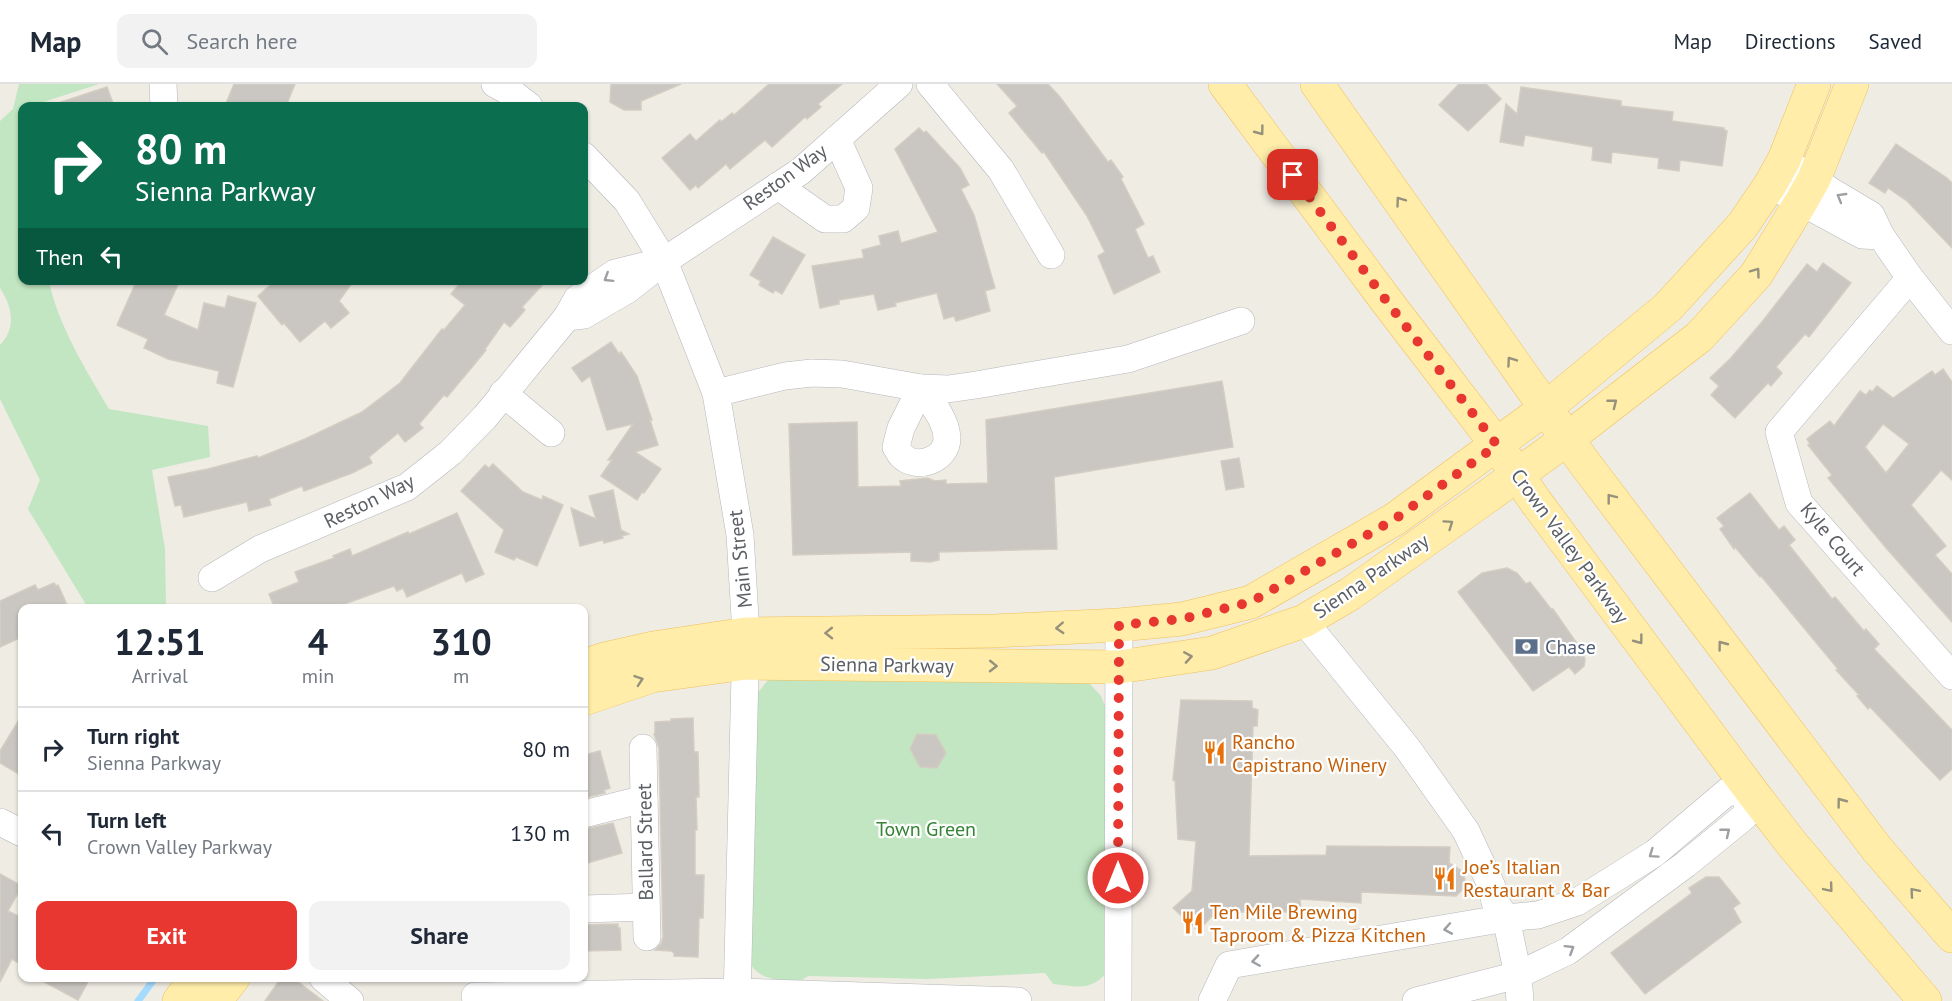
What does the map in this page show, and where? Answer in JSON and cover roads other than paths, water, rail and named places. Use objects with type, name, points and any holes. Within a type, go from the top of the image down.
[{"type":"main road","name":"Crown Valley Parkway","points":[[1225,84],[1497,445],[1752,792],[1792,844],[1925,1001]]},
{"type":"main road","points":[[1317,84],[1567,439],[1877,849],[1952,936]]},
{"type":"main road","name":"Sienna Parkway","points":[[588,698],[652,676],[746,649],[994,631],[1119,625],[1182,619],[1251,602],[1395,519],[1546,408],[1668,308],[1742,226],[1777,173],[1815,84]]},
{"type":"main road","name":"Sienna Parkway","points":[[588,665],[653,648],[746,649],[1119,667],[1212,653],[1304,621],[1350,594],[1567,439],[1699,337],[1755,275],[1807,191],[1852,84]]},
{"type":"main road","points":[[179,1001],[193,982]]},
{"type":"main road","points":[[215,1001],[230,982]]},
{"type":"street","points":[[163,84],[164,102]]},
{"type":"street","points":[[495,84],[524,102]]},
{"type":"street","name":"Reston Way","points":[[212,578],[260,549],[407,487],[450,453],[485,417],[567,317],[577,299],[615,273],[664,261],[801,171],[899,84]]},
{"type":"street","points":[[930,84],[1001,170],[1051,255]]},
{"type":"street","points":[[778,186],[825,219],[843,219],[856,208],[859,188],[837,139]]},
{"type":"street","name":"Main Street","points":[[588,160],[627,201],[664,261],[716,393],[740,535],[746,649],[737,996]]},
{"type":"street","points":[[1777,173],[1807,191],[1862,235],[1881,236],[1910,278],[1952,331]]},
{"type":"street","name":"Kyle Court","points":[[1910,278],[1779,432],[1799,503],[1952,676]]},
{"type":"street","points":[[716,393],[785,376],[812,373],[842,374],[921,388],[948,389],[1128,359],[1241,321]]},
{"type":"street","points":[[503,393],[551,433]]},
{"type":"street","points":[[1304,621],[1404,744],[1466,831],[1492,887],[1495,902],[1506,918],[1519,988]]},
{"type":"street","points":[[1118,1001],[1119,625]]},
{"type":"street","name":"Ballard Street","points":[[643,748],[647,937]]},
{"type":"street","points":[[1203,1001],[1212,1001],[1229,965],[1506,918],[1538,915],[1577,902],[1655,853],[1727,792],[1752,792],[1745,816],[1686,864],[1519,988],[1416,1001]]},
{"type":"street","points":[[588,813],[644,799]]},
{"type":"street","points":[[0,822],[18,831]]},
{"type":"street","points":[[588,909],[646,907]]},
{"type":"street","points":[[477,992],[1018,1001]]},
{"type":"waterway","points":[[138,1001],[152,982]]},
{"type":"place","name":"Chase","points":[[1527,647]]},
{"type":"place","name":"Rancho Capistrano Winery","points":[[1214,753]]},
{"type":"place","name":"Joe’s Italian Restaurant & Bar","points":[[1445,878]]},
{"type":"place","name":"Ten Mile Brewing Taproom & Pizza Kitchen","points":[[1192,923]]},
{"type":"park label","name":"Town Green","points":[[926,829]]}]
